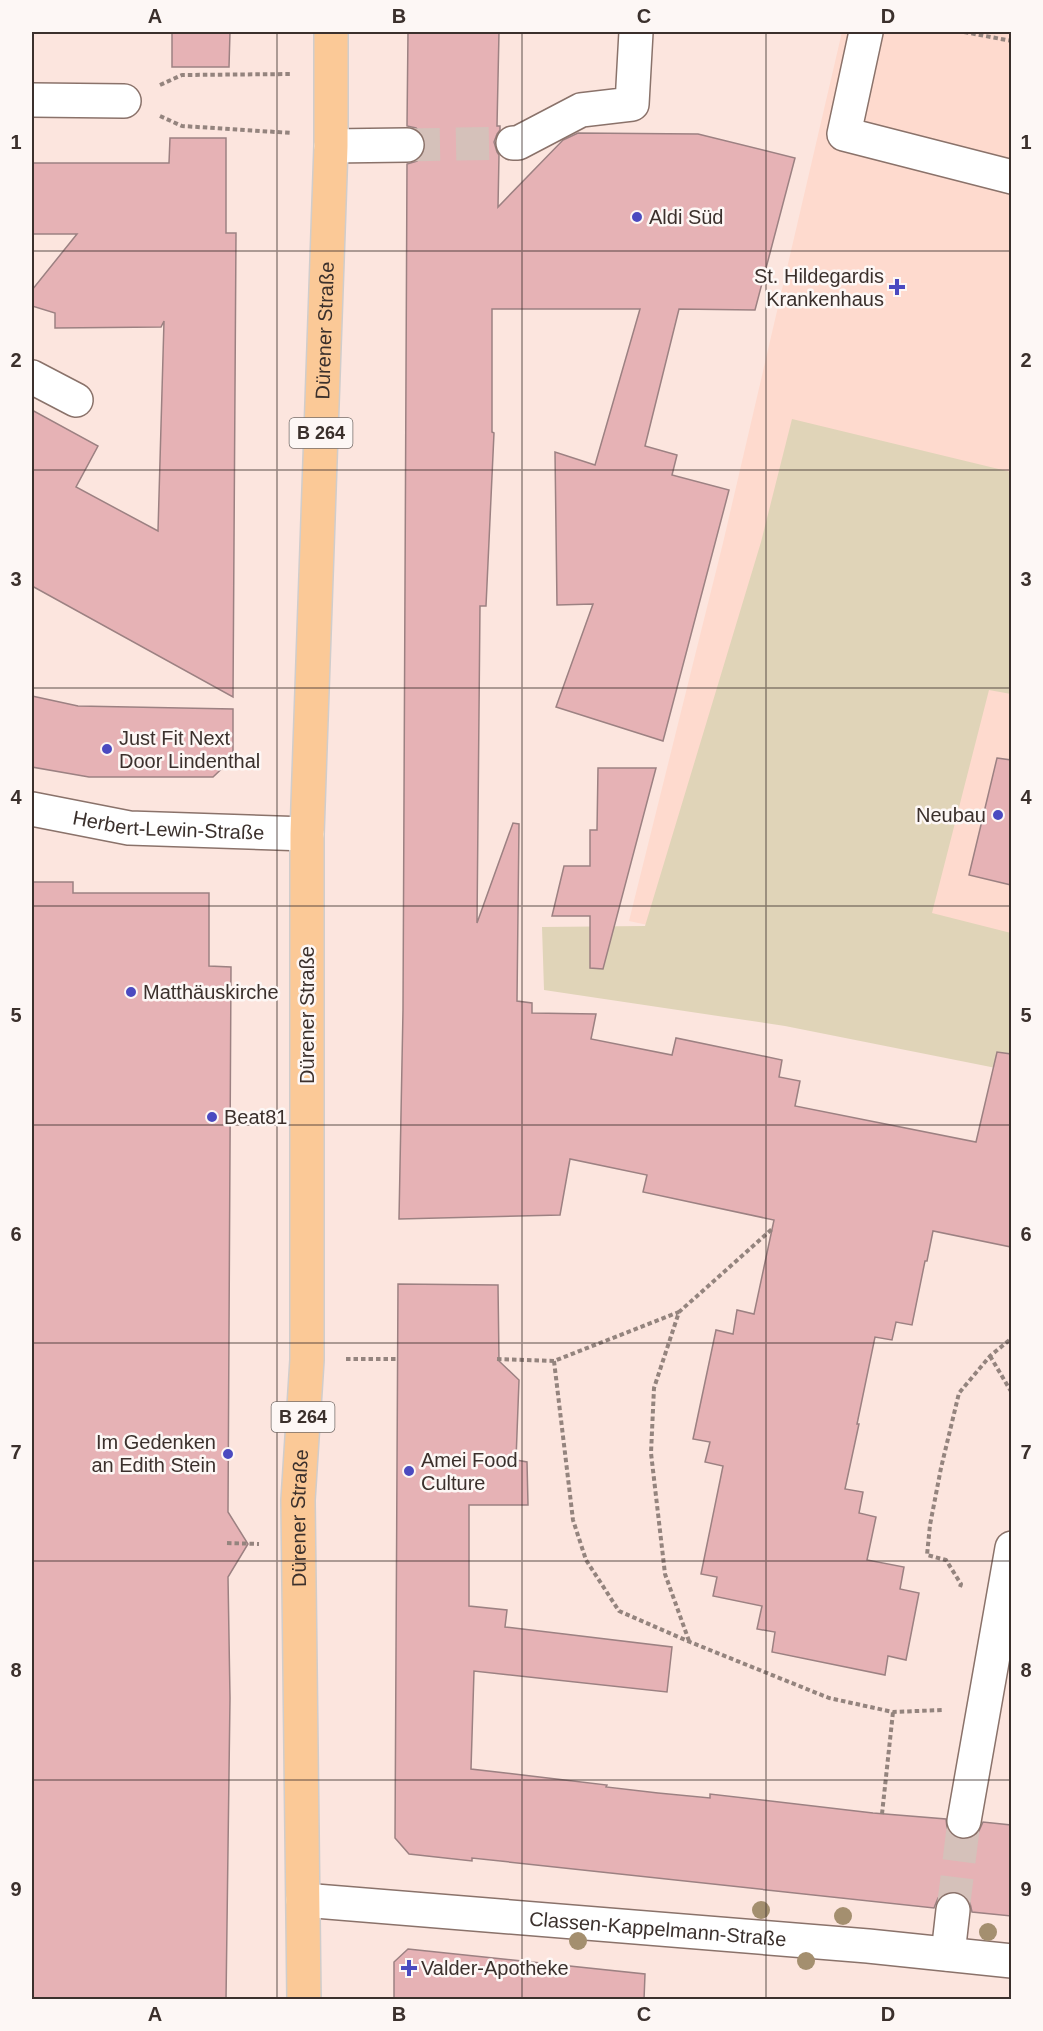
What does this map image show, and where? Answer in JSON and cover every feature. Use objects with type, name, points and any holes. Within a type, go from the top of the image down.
[{"type":"main road","name":"Dürener Straße","points":[[304,2000],[298,1500],[307,1360],[306,834],[331,141],[331,32]]},
{"type":"street","points":[[513,143],[518,143],[581,110],[632,104],[636,32]]},
{"type":"street","points":[[867,32],[844,134],[1011,177]]},
{"type":"street","points":[[32,100],[124,100]]},
{"type":"street","points":[[331,141],[407,145]]},
{"type":"street","points":[[32,377],[76,400]]},
{"type":"street","name":"Herbert-Lewin-Straße","points":[[32,809],[129,828],[306,834]]},
{"type":"street","points":[[964,1821],[1011,1548]]},
{"type":"street","name":"Classen-Kappelmann-Straße","points":[[303,1900],[868,1946],[1011,1961]]},
{"type":"street","points":[[948,1954],[953,1910]]},
{"type":"path","points":[[964,32],[1011,41]]},
{"type":"path","points":[[124,100],[182,75],[332,73]]},
{"type":"path","points":[[124,100],[182,126],[331,141]]},
{"type":"path","points":[[497,1359],[554,1360],[679,1312],[772,1229]]},
{"type":"path","points":[[679,1312],[654,1388],[651,1453],[665,1574],[690,1642]]},
{"type":"path","points":[[959,1595],[961,1584],[945,1560],[927,1555],[930,1525],[941,1468],[959,1394],[990,1356],[1011,1338]]},
{"type":"path","points":[[990,1356],[1011,1394]]},
{"type":"path","points":[[307,1360],[398,1359]]},
{"type":"path","points":[[554,1360],[573,1520],[586,1560],[619,1611],[829,1698],[893,1712],[940,1709],[981,1720]]},
{"type":"path","points":[[227,1543],[248,1544]]},
{"type":"path","points":[[882,1814],[893,1712]]},
{"type":"shaded area","name":"St. Hildegardis Krankenhaus","points":[[842,32],[1011,32],[1011,1004],[629,921],[723,543]]},
{"type":"shaded area","points":[[792,419],[1011,472],[1011,694],[989,690],[932,913],[1011,933],[1011,1071],[785,1026],[544,990],[542,927],[645,926],[761,542]]},
{"type":"building","points":[[172,32],[230,32],[229,67],[172,67]]},
{"type":"building","points":[[408,32],[499,32],[497,126],[500,126],[500,130],[494,142],[499,155],[498,207],[563,140],[578,133],[698,134],[795,158],[755,310],[679,309],[645,446],[677,455],[672,475],[729,490],[663,741],[556,707],[593,604],[557,605],[555,452],[595,465],[640,309],[492,309],[492,432],[494,433],[486,606],[480,606],[477,923],[513,823],[519,824],[517,1001],[532,1003],[532,1013],[596,1014],[591,1039],[672,1055],[676,1038],[782,1060],[779,1077],[800,1081],[795,1106],[976,1142],[997,1052],[1011,1054],[1011,1247],[933,1231],[912,1325],[896,1322],[892,1340],[875,1337],[857,1424],[859,1424],[845,1489],[863,1492],[859,1513],[876,1517],[867,1560],[904,1567],[900,1589],[919,1593],[906,1660],[888,1656],[885,1675],[772,1652],[775,1632],[757,1629],[762,1606],[713,1596],[717,1577],[701,1574],[723,1466],[705,1462],[710,1442],[693,1439],[716,1330],[733,1334],[737,1310],[754,1314],[774,1220],[643,1192],[647,1175],[570,1159],[560,1215],[399,1219],[403,1010],[407,164],[417,161],[423,155],[426,145],[423,135],[416,128],[407,126]]},
{"type":"building","points":[[170,138],[226,138],[226,233],[236,233],[233,697],[32,586],[32,410],[98,446],[76,487],[158,531],[164,321],[161,327],[55,328],[55,313],[32,306],[32,290],[77,234],[32,234],[32,163],[169,163]]},
{"type":"building","points":[[32,696],[78,706],[233,709],[233,758],[213,777],[89,777],[32,767]]},
{"type":"building","name":"Neubau","points":[[997,758],[1011,760],[1011,885],[969,875]]},
{"type":"building","points":[[598,768],[656,768],[603,969],[590,968],[590,916],[552,916],[564,866],[590,866],[590,830],[597,830]]},
{"type":"building","points":[[32,882],[73,882],[73,893],[209,893],[209,966],[231,967],[228,1512],[248,1544],[228,1577],[230,1698],[226,2000],[32,2000]]},
{"type":"building","points":[[398,1284],[498,1285],[499,1361],[519,1380],[516,1460],[527,1462],[528,1505],[469,1505],[469,1606],[507,1610],[505,1627],[672,1647],[667,1692],[474,1671],[471,1769],[658,1793],[710,1798],[710,1794],[946,1819],[947,1828],[952,1835],[961,1839],[970,1839],[978,1833],[983,1822],[1011,1825],[1011,1916],[972,1912],[965,1895],[955,1891],[938,1898],[934,1908],[472,1858],[472,1861],[409,1854],[395,1838]]},
{"type":"building","points":[[408,1949],[645,1974],[644,2000],[394,2000],[394,1962]]},
{"type":"tunnel","points":[[407,145],[513,143]]},
{"type":"tunnel","points":[[953,1910],[964,1821]]},
{"type":"place","name":"Aldi Süd","points":[[637,217]]},
{"type":"place","name":"St. Hildegardis Krankenhaus","points":[[897,287]]},
{"type":"place","name":"Just Fit Next Door Lindenthal","points":[[107,749]]},
{"type":"place","name":"Neubau","points":[[998,815]]},
{"type":"place","name":"Matthäuskirche","points":[[131,992]]},
{"type":"place","name":"Beat81","points":[[212,1117]]},
{"type":"place","name":"Im Gedenken an Edith Stein","points":[[228,1454]]},
{"type":"place","name":"Amei Food Culture","points":[[409,1471]]},
{"type":"place","name":"Valder-Apotheke","points":[[409,1968]]}]
